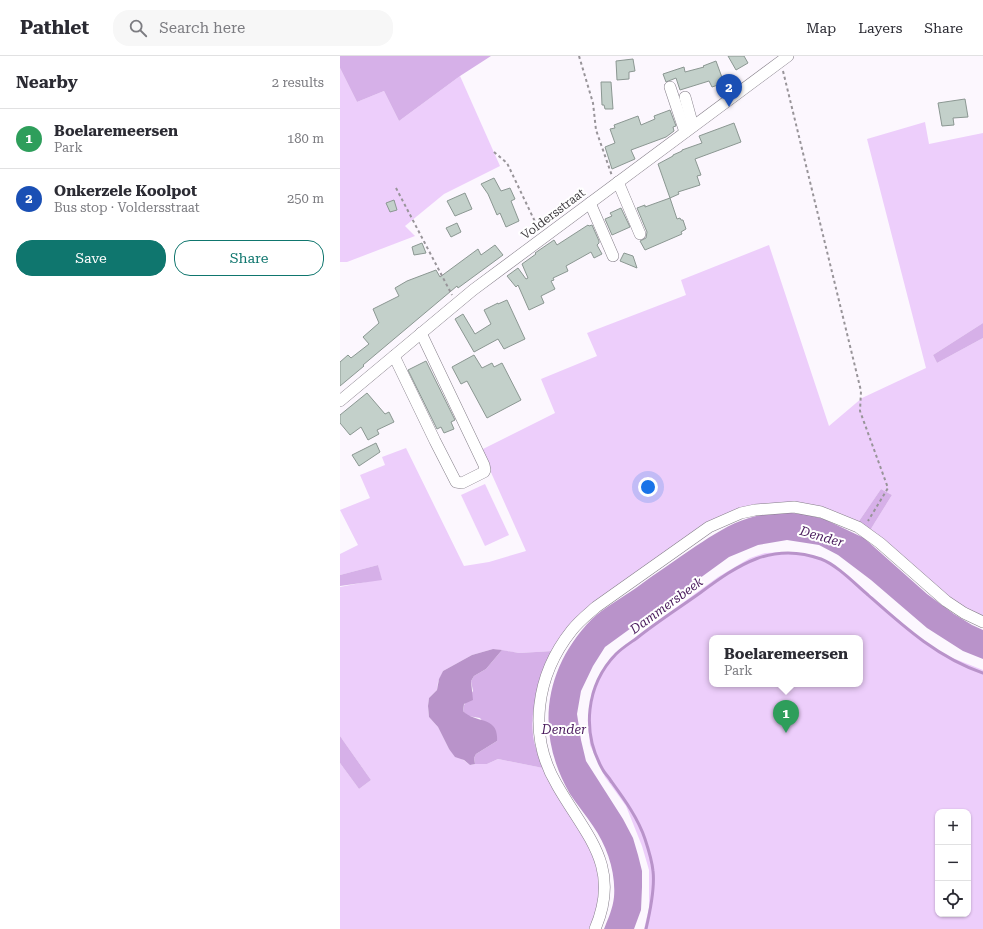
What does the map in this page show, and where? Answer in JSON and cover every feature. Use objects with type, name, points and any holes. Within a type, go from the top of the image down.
[{"type":"street","name":"Voldersstraat","points":[[340,401],[473,290],[784,59]]},
{"type":"street","points":[[670,87],[689,129]]},
{"type":"street","points":[[685,97],[689,129]]},
{"type":"street","points":[[617,183],[640,234]]},
{"type":"street","points":[[587,205],[597,232]]},
{"type":"street","points":[[587,205],[613,256]]},
{"type":"street","points":[[394,356],[456,482],[462,482],[484,472],[484,465],[421,333]]},
{"type":"street","points":[[594,929],[602,905],[605,885],[599,854],[584,826],[557,786],[548,769],[542,750],[538,711],[542,691],[558,649],[580,621],[596,607],[709,527],[740,513],[771,508],[794,507],[834,516],[862,530],[880,543],[946,601],[964,613],[983,622]]},
{"type":"path","points":[[579,56],[593,103],[596,130],[617,183]]},
{"type":"path","points":[[784,59],[786,83],[861,391],[860,411],[888,488],[862,530]]},
{"type":"path","points":[[494,152],[507,163],[543,238]]},
{"type":"path","points":[[396,188],[456,304]]},
{"type":"shaded area","points":[[340,56],[491,56],[460,76],[399,121],[384,91],[357,102],[340,68]]},
{"type":"shaded area","points":[[340,68],[357,102],[384,91],[399,121],[460,76],[500,166],[444,194],[405,226],[415,236],[347,262],[340,262]]},
{"type":"shaded area","points":[[925,122],[929,144],[983,133],[983,323],[933,355],[937,363],[983,338],[983,620],[966,612],[869,532],[892,495],[881,489],[857,524],[828,511],[737,511],[574,622],[563,633],[553,651],[519,653],[493,649],[472,655],[443,671],[438,682],[437,690],[429,698],[429,717],[438,727],[449,749],[470,765],[487,764],[498,759],[543,768],[577,822],[598,866],[600,901],[590,929],[340,929],[340,763],[359,789],[371,780],[340,736],[340,587],[381,579],[378,565],[340,575],[340,554],[358,545],[340,510],[370,498],[360,475],[385,465],[382,457],[406,448],[464,566],[489,562],[526,551],[481,450],[555,413],[541,379],[597,356],[587,333],[686,295],[681,280],[769,245],[829,426],[862,398],[926,368],[867,139]]},
{"type":"shaded area","points":[[983,323],[983,338],[937,363],[933,355]]},
{"type":"shaded area","points":[[485,484],[509,535],[485,546],[461,495]]},
{"type":"shaded area","points":[[881,489],[892,495],[869,532],[857,524]]},
{"type":"shaded area","points":[[795,552],[816,556],[848,575],[914,634],[945,655],[983,670],[983,929],[644,929],[649,908],[649,870],[642,846],[626,806],[605,777],[590,745],[588,722],[592,691],[611,657],[718,577],[750,558],[765,553]]},
{"type":"shaded area","points":[[378,565],[382,580],[340,586],[340,575]]},
{"type":"shaded area","points":[[502,650],[519,653],[553,651],[540,684],[534,706],[534,741],[543,768],[498,759],[487,764],[475,764],[474,758],[476,754],[497,741],[480,718],[468,716],[463,711],[464,705],[473,691],[471,681],[474,676],[486,669]]},
{"type":"shaded area","points":[[340,736],[371,780],[359,789],[340,763]]},
{"type":"water","name":"Dender","points":[[779,512],[804,514],[824,519],[864,538],[927,594],[954,614],[983,630],[983,659],[963,651],[927,628],[871,580],[838,555],[819,545],[787,540],[758,545],[729,557],[605,647],[593,666],[581,691],[577,714],[586,761],[623,819],[633,838],[642,871],[641,910],[634,929],[604,929],[614,897],[614,878],[610,860],[598,834],[570,794],[559,771],[552,748],[549,725],[550,703],[554,681],[563,659],[576,638],[596,615],[696,546],[721,530],[742,520]]},
{"type":"water","points":[[493,649],[502,650],[486,669],[474,676],[471,681],[473,700],[464,704],[463,711],[468,715],[485,721],[494,727],[497,733],[497,741],[476,754],[474,758],[475,764],[470,765],[464,760],[455,757],[449,749],[438,727],[429,717],[429,698],[437,690],[439,679],[443,671],[472,655]]},
{"type":"building","points":[[728,56],[744,56],[748,63],[736,70]]},
{"type":"building","points":[[633,59],[635,71],[629,72],[629,79],[617,80],[616,61]]},
{"type":"building","points":[[716,61],[724,83],[712,87],[709,81],[680,90],[676,78],[666,82],[663,74],[684,67],[685,72],[704,67],[703,66]]},
{"type":"building","points":[[601,82],[611,82],[613,109],[605,109],[604,105],[602,105]]},
{"type":"building","points":[[965,99],[968,117],[953,118],[954,125],[942,126],[938,103]]},
{"type":"building","points":[[670,110],[676,126],[673,127],[674,131],[666,137],[631,150],[635,159],[612,169],[605,147],[615,143],[610,129],[615,128],[614,125],[638,116],[641,125],[655,119],[654,116]]},
{"type":"building","points":[[734,123],[741,142],[695,159],[701,175],[697,176],[700,185],[678,192],[679,194],[670,198],[658,164],[682,150],[702,143],[699,136]]},
{"type":"building","points":[[494,178],[501,191],[510,188],[515,199],[511,201],[519,221],[506,227],[500,213],[497,215],[488,194],[481,184]]},
{"type":"building","points":[[465,193],[472,209],[455,216],[447,201]]},
{"type":"building","points":[[670,198],[677,219],[680,218],[683,220],[686,229],[681,232],[682,234],[645,250],[640,241],[646,238],[647,232],[637,208],[645,205],[645,207]]},
{"type":"building","points":[[394,200],[397,210],[390,212],[386,203]]},
{"type":"building","points":[[621,208],[630,227],[612,235],[605,219],[612,216],[610,213]]},
{"type":"building","points":[[457,223],[461,232],[451,237],[446,228]]},
{"type":"building","points":[[588,225],[592,225],[599,241],[597,245],[602,254],[594,258],[591,252],[566,266],[568,271],[553,278],[554,280],[551,281],[555,289],[541,296],[544,303],[529,310],[518,285],[516,287],[507,276],[518,268],[526,279],[528,278],[522,264],[554,240],[557,245]]},
{"type":"building","points":[[422,243],[426,253],[414,255],[412,247]]},
{"type":"building","points":[[495,245],[503,255],[458,288],[457,286],[340,386],[340,362],[348,355],[351,358],[369,344],[363,337],[379,323],[373,309],[399,296],[395,288],[407,281],[436,270],[440,277],[478,249],[481,255]]},
{"type":"building","points":[[624,253],[633,256],[637,268],[620,261]]},
{"type":"building","points":[[507,300],[525,339],[504,349],[498,339],[474,352],[455,319],[463,314],[475,334],[491,324],[484,310]]},
{"type":"building","points":[[474,355],[482,368],[492,363],[494,367],[502,363],[521,400],[487,418],[467,381],[461,384],[452,367]]},
{"type":"building","points":[[426,361],[455,420],[451,422],[454,429],[444,433],[441,427],[437,429],[408,370]]},
{"type":"building","points":[[367,393],[385,414],[389,412],[394,422],[377,430],[379,434],[368,440],[361,427],[350,435],[340,423],[340,415]]},
{"type":"building","points":[[376,443],[380,452],[359,466],[352,455]]},
{"type":"waterway","name":"Dammersbeek","points":[[646,929],[653,892],[653,871],[650,854],[635,816],[604,771],[596,755],[590,725],[590,709],[598,680],[606,666],[623,648],[728,573],[742,565],[771,554],[803,554],[821,559],[846,575],[894,618],[936,650],[967,667],[983,673]]},
{"type":"place","name":"Onkerzele Koolpot","points":[[729,107]]},
{"type":"place","name":"Boelaremeersen","points":[[786,733]]}]
